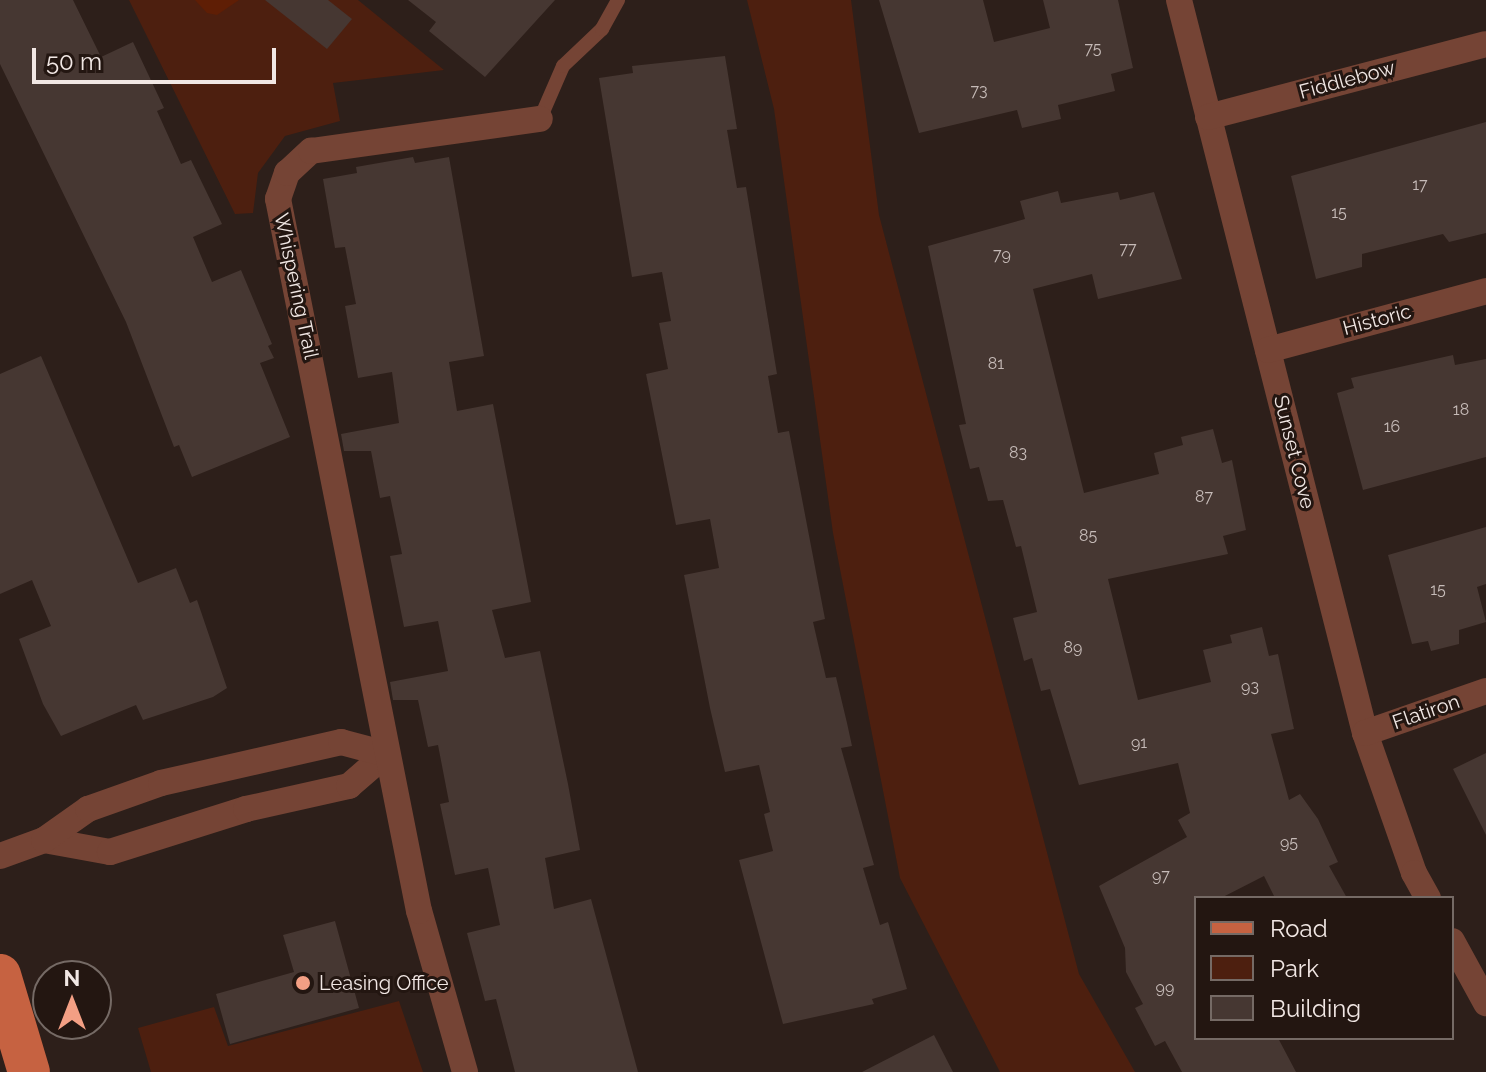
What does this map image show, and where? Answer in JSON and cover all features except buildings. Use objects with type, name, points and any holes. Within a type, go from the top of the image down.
[{"type":"main road","points":[[0,975],[29,1072]]},
{"type":"street","name":"Sunset Cove","points":[[1179,0],[1365,733],[1414,873],[1427,896]]},
{"type":"street","name":"Fiddlebow","points":[[1208,117],[1486,44]]},
{"type":"street","name":"Whispering Trail","points":[[465,1072],[419,911],[386,754],[339,491],[278,199],[287,173],[311,151],[540,119]]},
{"type":"street","name":"Historic","points":[[1268,350],[1486,291]]},
{"type":"street","name":"Flatiron","points":[[1365,733],[1486,691]]},
{"type":"street","points":[[0,856],[44,840],[88,809],[161,783],[295,749],[341,742],[386,754]]},
{"type":"street","points":[[44,840],[110,852],[246,809],[349,786],[386,754]]},
{"type":"street","points":[[1454,945],[1486,1003]]},
{"type":"lane","name":"Whispering Trail","points":[[540,119],[563,66],[602,29],[618,0]]},
{"type":"green space","points":[[129,0],[358,0],[444,70],[333,83],[340,121],[285,136],[258,173],[253,213],[235,214]]},
{"type":"green space","points":[[747,0],[851,0],[879,215],[1079,974],[1135,1072],[1000,1072],[900,878],[833,533],[774,109]]},
{"type":"green space","points":[[399,1001],[423,1072],[151,1072],[138,1028],[214,1007],[228,1046]]},
{"type":"shaded area","points":[[195,0],[239,0],[217,15],[207,13]]},
{"type":"place","name":"Leasing Office","points":[[303,983]]}]
